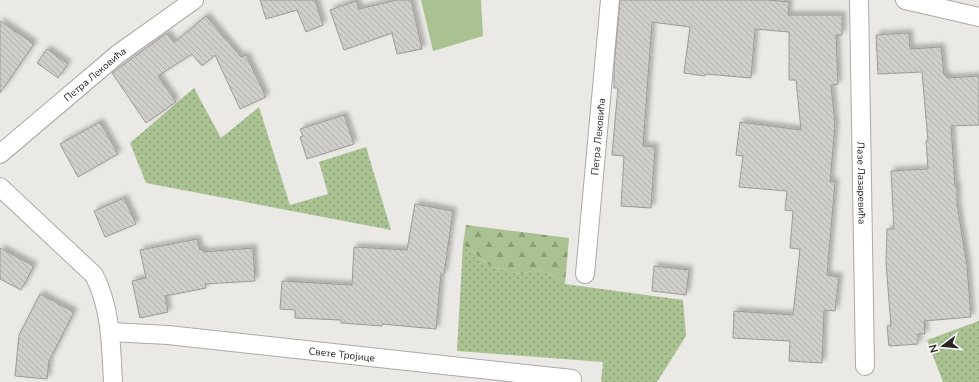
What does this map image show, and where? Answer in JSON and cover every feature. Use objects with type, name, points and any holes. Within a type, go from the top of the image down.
[{"type":"street","name":"Петра Лековића","points":[[0,154],[118,54],[194,0]]},
{"type":"street","name":"Петра Лековића","points":[[585,274],[610,0]]},
{"type":"street","name":"Лазе Лазаревића","points":[[859,0],[865,366]]},
{"type":"street","points":[[905,0],[979,17]]},
{"type":"street","points":[[0,187],[94,275],[100,287],[111,332],[113,382]]},
{"type":"street","name":"Свете Тројице","points":[[111,332],[168,335],[572,379]]},
{"type":"green space","points":[[421,0],[481,0],[483,36],[433,51]]},
{"type":"green space","points":[[194,88],[221,138],[259,107],[290,205],[328,194],[319,162],[366,147],[391,230],[146,183],[130,143]]},
{"type":"green space","points":[[466,225],[569,238],[565,284],[553,275],[537,270],[518,274],[490,266],[463,244]]},
{"type":"green space","points":[[463,244],[490,266],[518,274],[537,270],[553,275],[565,284],[683,300],[686,336],[657,382],[601,382],[603,362],[457,351]]},
{"type":"green space","points":[[979,321],[979,382],[943,382],[927,340]]},
{"type":"building","points":[[260,0],[315,0],[323,25],[306,32],[297,10],[266,19]]},
{"type":"building","points":[[397,0],[411,0],[422,49],[397,54],[392,33],[344,50],[330,10],[356,1],[359,9]]},
{"type":"building","points":[[620,0],[768,0],[789,2],[788,15],[842,15],[842,35],[836,35],[838,84],[831,85],[835,125],[830,182],[835,182],[827,275],[839,277],[835,311],[824,310],[822,363],[789,361],[790,341],[733,338],[734,311],[793,315],[800,249],[790,248],[793,211],[785,210],[787,191],[739,187],[743,156],[736,155],[740,122],[801,130],[796,80],[789,80],[789,32],[755,29],[751,78],[706,74],[705,76],[684,73],[690,27],[652,22],[643,146],[655,147],[651,208],[621,206],[624,156],[612,155],[618,88],[614,88],[614,67]]},
{"type":"building","points":[[206,16],[241,57],[246,55],[266,97],[240,109],[215,55],[202,66],[192,54],[158,76],[176,102],[146,123],[112,73],[167,33],[174,43]]},
{"type":"building","points":[[0,21],[34,44],[0,93]]},
{"type":"building","points":[[909,33],[910,49],[941,47],[944,75],[947,75],[947,78],[979,76],[979,125],[951,126],[955,186],[957,186],[957,204],[967,266],[971,317],[924,321],[925,334],[918,334],[918,344],[889,346],[887,326],[891,326],[886,263],[887,229],[894,229],[891,171],[928,169],[926,141],[928,141],[922,72],[878,74],[876,35]]},
{"type":"building","points":[[47,49],[68,64],[58,78],[37,63]]},
{"type":"building","points":[[344,115],[354,144],[307,159],[300,137],[303,136],[300,129]]},
{"type":"building","points":[[100,122],[118,154],[78,177],[60,144]]},
{"type":"building","points":[[124,198],[136,224],[105,237],[94,211]]},
{"type":"building","points":[[415,204],[453,211],[444,274],[441,274],[436,329],[382,324],[382,326],[341,323],[341,320],[295,318],[295,310],[280,309],[282,281],[352,285],[354,247],[407,250]]},
{"type":"building","points":[[197,239],[200,250],[203,249],[203,252],[253,248],[255,281],[205,284],[206,288],[165,296],[168,312],[140,318],[132,281],[146,278],[140,250]]},
{"type":"building","points":[[0,248],[34,266],[21,290],[0,279]]},
{"type":"building","points":[[654,266],[689,270],[686,295],[652,291]]},
{"type":"building","points":[[40,294],[74,312],[49,361],[47,379],[15,376],[19,335]]}]
